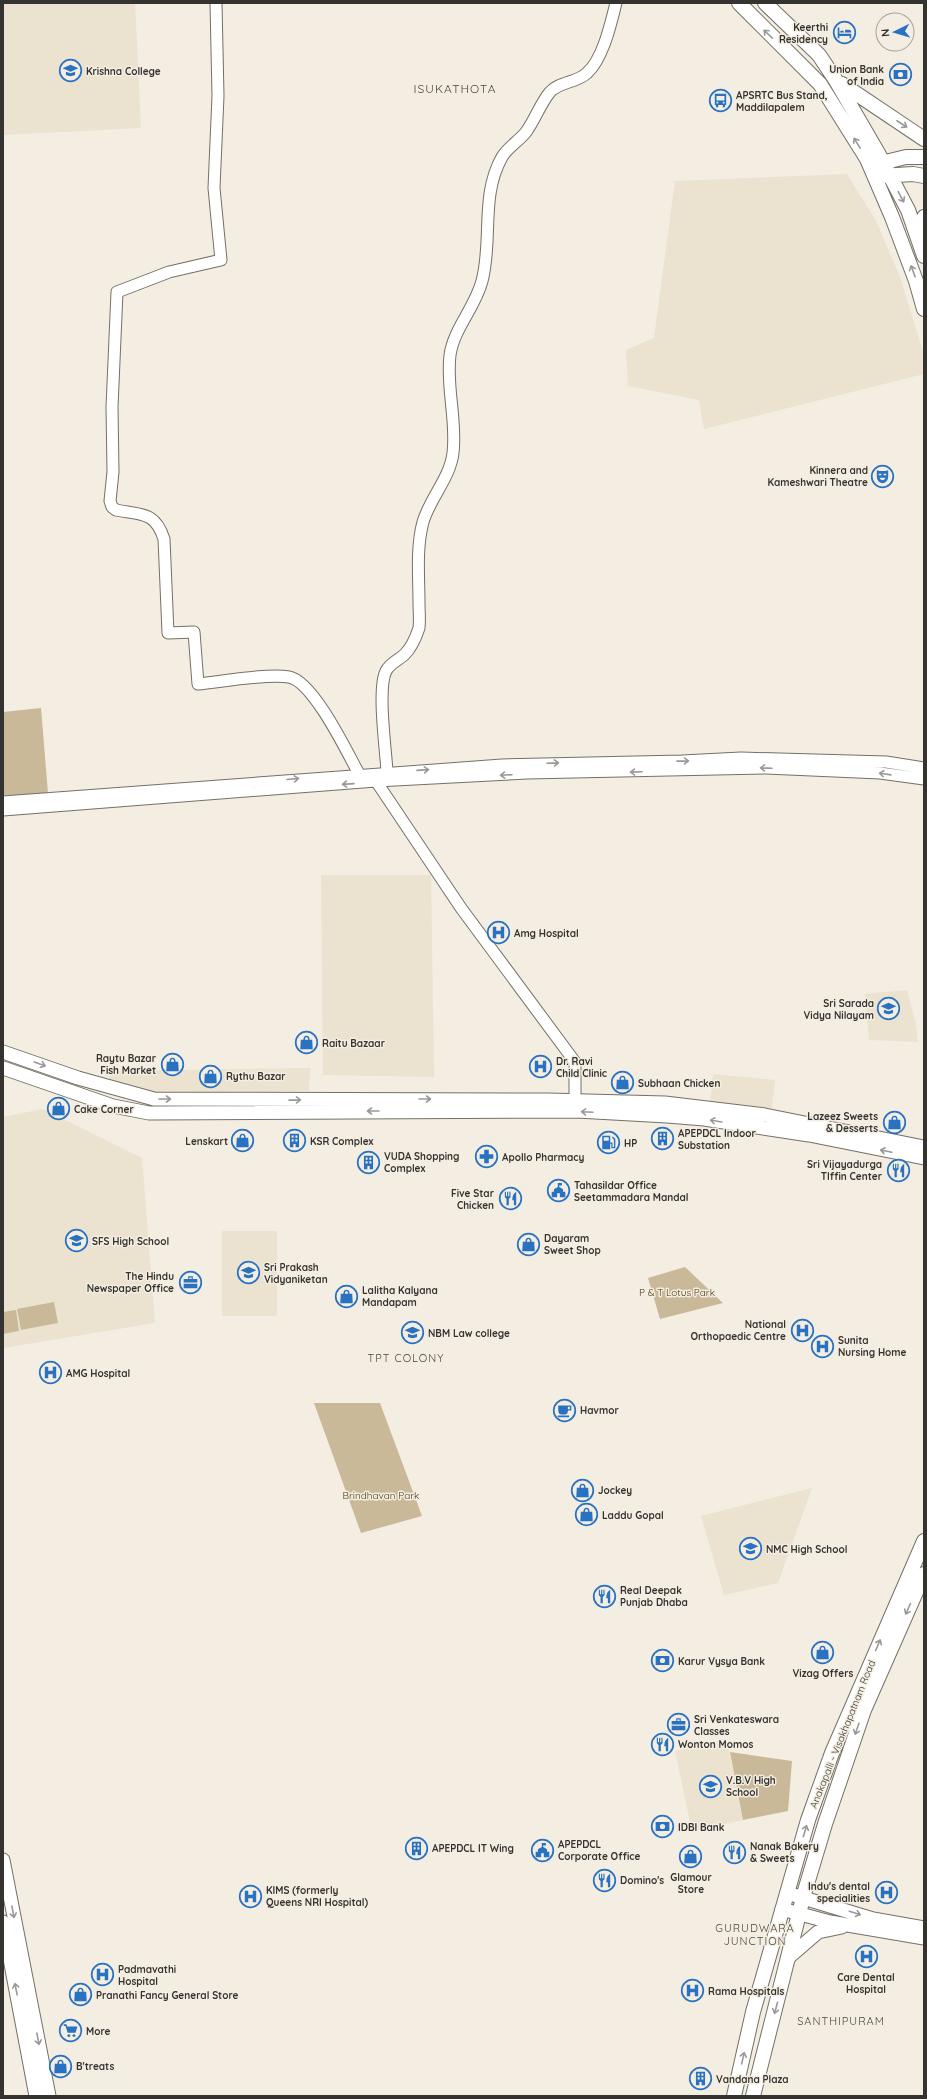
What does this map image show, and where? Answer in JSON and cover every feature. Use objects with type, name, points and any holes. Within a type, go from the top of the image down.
[{"type":"main road","points":[[739,3],[820,84],[908,210],[921,250]]},
{"type":"main road","points":[[765,3],[819,55],[835,79],[879,170],[924,309]]},
{"type":"main road","points":[[835,79],[866,102],[924,139]]},
{"type":"main road","points":[[879,170],[906,157],[924,157]]},
{"type":"main road","points":[[879,170],[924,176]]},
{"type":"main road","points":[[921,250],[924,217]]},
{"type":"main road","points":[[3,1052],[78,1078],[154,1099],[575,1100],[665,1103],[765,1115],[924,1147]]},
{"type":"main road","points":[[3,1068],[113,1106],[149,1113],[577,1111],[667,1116],[704,1119],[809,1135],[924,1158]]},
{"type":"main road","name":"Anakapalli - Visakhapatnam Road","points":[[734,2096],[753,2012],[808,1820],[832,1753],[924,1541]]},
{"type":"main road","name":"Anakapalli - Visakhapatnam Road","points":[[753,2096],[825,1824],[864,1710],[924,1574]]},
{"type":"main road","points":[[3,1860],[49,2096]]},
{"type":"main road","points":[[787,1893],[873,1919],[924,1928]]},
{"type":"main road","points":[[782,1909],[852,1926],[924,1938]]},
{"type":"main road","points":[[3,1922],[36,2096]]},
{"type":"main road","points":[[789,1957],[818,1932],[852,1926]]},
{"type":"street","points":[[216,3],[218,96],[214,188],[221,260],[169,272],[117,292],[112,407],[113,472],[110,501],[112,507],[116,510],[153,518],[160,525],[164,539],[168,633],[194,632],[198,684],[274,676],[290,677],[300,682],[331,721],[358,774],[376,781],[461,908],[575,1062],[575,1100]]},
{"type":"street","points":[[387,772],[383,713],[383,677],[387,668],[406,654],[414,641],[419,628],[419,559],[423,522],[446,474],[453,455],[455,429],[450,401],[450,356],[454,338],[473,303],[482,281],[487,206],[493,178],[503,156],[525,133],[550,92],[561,85],[577,80],[587,74],[595,63],[609,29],[616,3]]},
{"type":"street","points":[[3,802],[358,774],[509,764],[698,761],[741,758],[886,762],[924,768]]},
{"type":"street","points":[[3,810],[376,781],[527,774],[766,768],[880,773],[924,780]]},
{"type":"shaded area","name":"Krishna College","points":[[4,3],[135,3],[141,128],[3,135]]},
{"type":"shaded area","points":[[847,174],[876,221],[900,277],[924,355],[924,374],[704,429],[699,400],[628,386],[626,350],[654,338],[675,181]]},
{"type":"shaded area","points":[[321,875],[431,875],[434,1077],[323,1075]]},
{"type":"shaded area","name":"Sri Sarada Vidya Nilayam","points":[[907,990],[916,1024],[918,1042],[869,1040],[865,994]]},
{"type":"shaded area","name":"Rythu Bazar","points":[[310,1068],[309,1091],[150,1092],[109,1080],[111,1071]]},
{"type":"shaded area","points":[[713,1074],[775,1080],[772,1108],[710,1103]]},
{"type":"shaded area","name":"SFS High School","points":[[43,1109],[142,1158],[155,1323],[3,1348],[3,1117]]},
{"type":"shaded area","name":"Sri Prakash Vidyaniketan","points":[[222,1231],[277,1231],[277,1316],[222,1316]]},
{"type":"shaded area","name":"NMC High School","points":[[812,1488],[778,1583],[724,1595],[701,1516]]},
{"type":"shaded area","name":"V.B.V High School","points":[[727,1740],[743,1820],[692,1831],[675,1751]]},
{"type":"green space","points":[[41,708],[48,793],[3,796],[3,712]]},
{"type":"green space","name":"P & T Lotus Park","points":[[685,1267],[723,1303],[660,1319],[648,1278]]},
{"type":"green space","points":[[54,1302],[58,1323],[21,1330],[17,1309]]},
{"type":"green space","points":[[16,1310],[19,1331],[3,1334],[3,1312]]},
{"type":"green space","name":"Brindhavan Park","points":[[314,1403],[380,1403],[422,1516],[361,1533]]},
{"type":"green space","points":[[730,1752],[792,1761],[788,1811],[743,1820]]},
{"type":"place","name":"Keerthi Residency","points":[[844,33]]},
{"type":"place","name":"Krishna College","points":[[71,71]]},
{"type":"place","name":"Union Bank of India","points":[[900,75]]},
{"type":"place","name":"APSRTC Bus Stand, Maddilapalem","points":[[720,101]]},
{"type":"place","name":"Kinnera and Kameshwari Theatre","points":[[883,476]]},
{"type":"place","name":"Amg Hospital","points":[[498,933]]},
{"type":"place","name":"Sri Sarada Vidya Nilayam","points":[[889,1009]]},
{"type":"place","name":"Raitu Bazaar","points":[[306,1043]]},
{"type":"place","name":"Raytu Bazar Fish Market","points":[[172,1064]]},
{"type":"place","name":"Dr. Ravi Child Clinic","points":[[540,1067]]},
{"type":"place","name":"Rythu Bazar","points":[[210,1076]]},
{"type":"place","name":"Subhaan Chicken","points":[[623,1083]]},
{"type":"place","name":"Cake Corner","points":[[58,1109]]},
{"type":"place","name":"Lazeez Sweets & Desserts","points":[[894,1122]]},
{"type":"place","name":"APEPDCL Indoor Substation","points":[[663,1139]]},
{"type":"place","name":"Lenskart","points":[[243,1141]]},
{"type":"place","name":"KSR Complex","points":[[294,1141]]},
{"type":"place","name":"HP","points":[[608,1143]]},
{"type":"place","name":"Apollo Pharmacy","points":[[487,1157]]},
{"type":"place","name":"VUDA Shopping Complex","points":[[369,1162]]},
{"type":"place","name":"Sri Vijayadurga TIffin Center","points":[[898,1170]]},
{"type":"place","name":"Tahasildar Office Seetammadara Mandal","points":[[558,1191]]},
{"type":"place","name":"Five Star Chicken","points":[[510,1199]]},
{"type":"place","name":"SFS High School","points":[[76,1241]]},
{"type":"place","name":"Dayaram Sweet Shop","points":[[528,1244]]},
{"type":"place","name":"Sri Prakash Vidyaniketan","points":[[249,1273]]},
{"type":"place","name":"The Hindu Newspaper Office","points":[[190,1282]]},
{"type":"place","name":"Lalitha Kalyana Mandapam","points":[[347,1296]]},
{"type":"place","name":"National Orthopaedic Centre","points":[[802,1330]]},
{"type":"place","name":"NBM Law college","points":[[412,1333]]},
{"type":"place","name":"Sunita Nursing Home","points":[[822,1346]]},
{"type":"place","name":"AMG Hospital","points":[[50,1373]]},
{"type":"place","name":"Havmor","points":[[565,1410]]},
{"type":"place","name":"Jockey","points":[[583,1490]]},
{"type":"place","name":"Laddu Gopal","points":[[587,1515]]},
{"type":"place","name":"NMC High School","points":[[750,1549]]},
{"type":"place","name":"Real Deepak Punjab Dhaba","points":[[605,1596]]},
{"type":"place","name":"Vizag Offers","points":[[823,1653]]},
{"type":"place","name":"Karur Vysya Bank","points":[[662,1661]]},
{"type":"place","name":"Sri Venkateswara Classes","points":[[678,1725]]},
{"type":"place","name":"Wonton Momos","points":[[663,1744]]},
{"type":"place","name":"V.B.V High School","points":[[710,1786]]},
{"type":"place","name":"IDBI Bank","points":[[663,1827]]},
{"type":"place","name":"APEPDCL IT Wing","points":[[417,1848]]},
{"type":"place","name":"APEPDCL Corporate Office","points":[[542,1850]]},
{"type":"place","name":"Nanak Bakery & Sweets","points":[[735,1852]]},
{"type":"place","name":"Glamour Store","points":[[691,1857]]},
{"type":"place","name":"Domino's","points":[[604,1880]]},
{"type":"place","name":"Indu's dental specialities","points":[[886,1892]]},
{"type":"place","name":"KIMS (formerly Queens NRI Hospital)","points":[[250,1896]]},
{"type":"place","name":"Care Dental Hospital","points":[[866,1957]]},
{"type":"place","name":"Padmavathi Hospital","points":[[103,1975]]},
{"type":"place","name":"Rama Hospitals","points":[[692,1991]]},
{"type":"place","name":"Pranathi Fancy General Store","points":[[80,1995]]},
{"type":"place","name":"More","points":[[70,2031]]},
{"type":"place","name":"B'treats","points":[[61,2066]]},
{"type":"place","name":"Vandana Plaza","points":[[701,2079]]},
{"type":"district","name":"ISUKATHOTA","points":[[455,89]]},
{"type":"district","name":"TPT COLONY","points":[[406,1358]]},
{"type":"district","name":"GURUDWARA JUNCTION","points":[[755,1934]]},
{"type":"district","name":"SANTHIPURAM","points":[[841,2021]]}]
